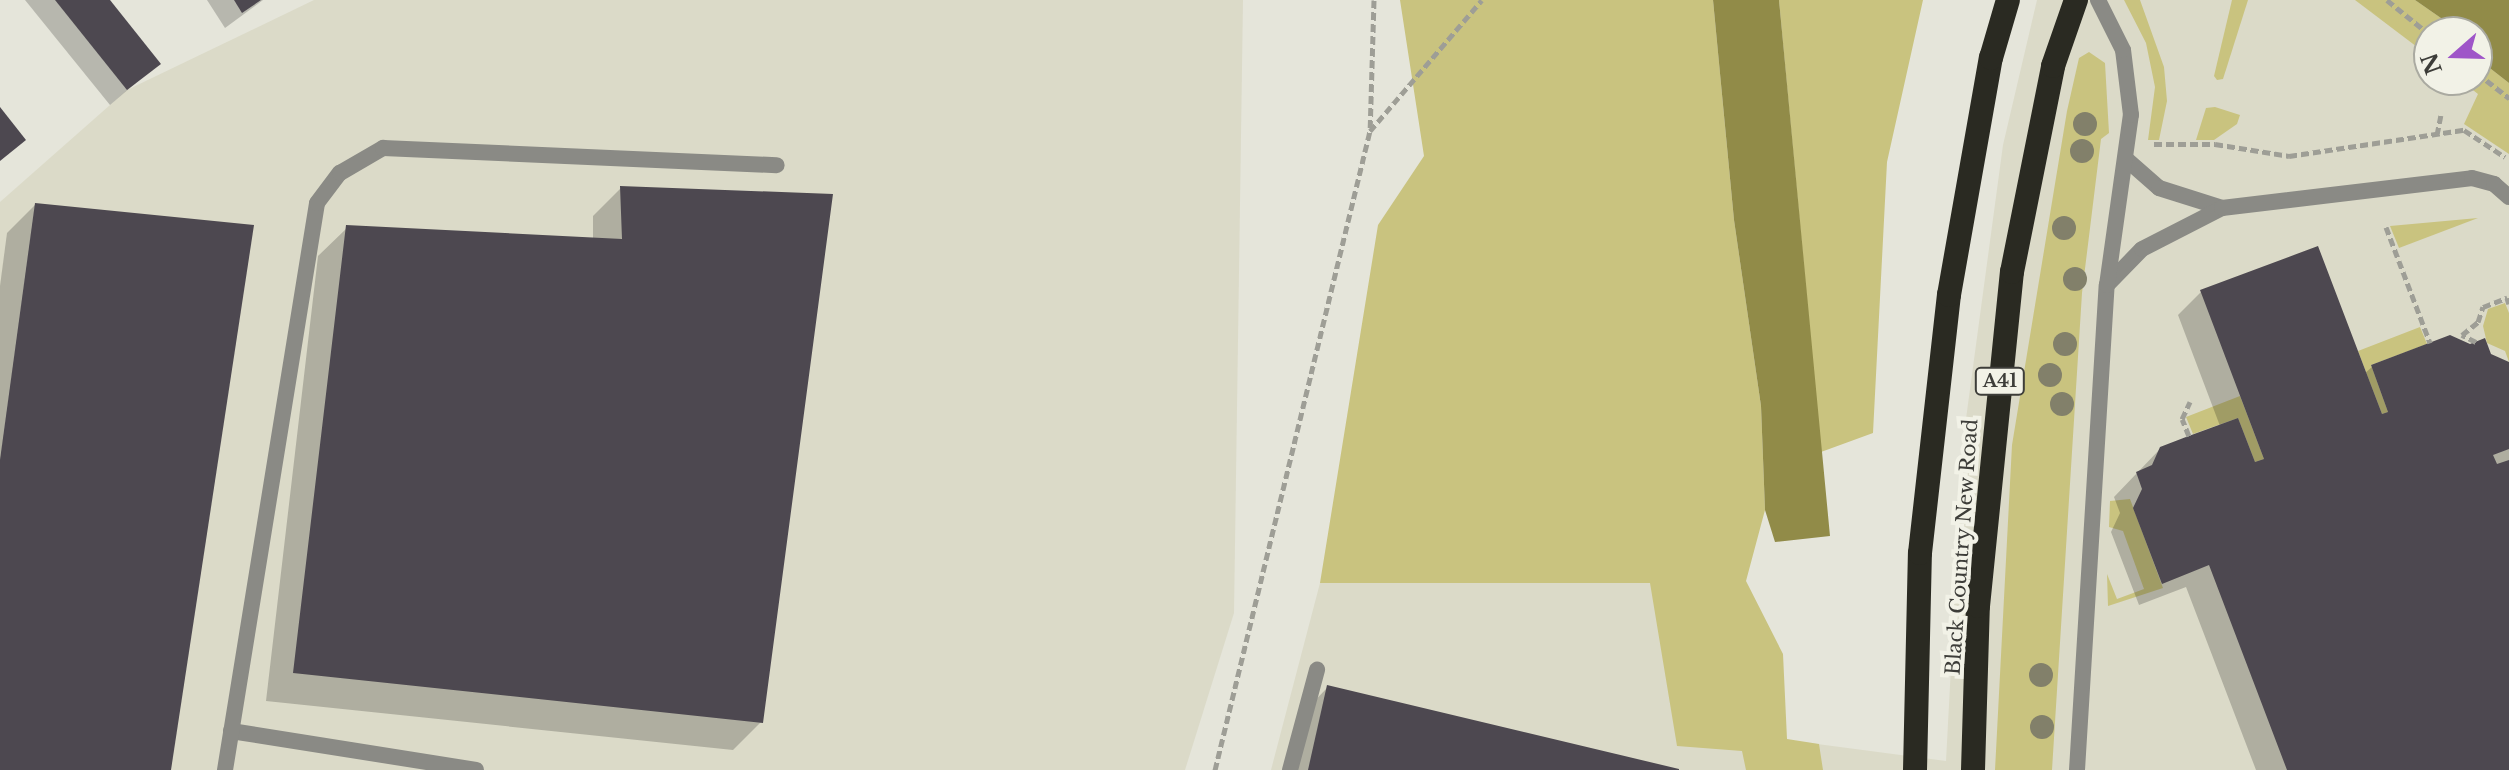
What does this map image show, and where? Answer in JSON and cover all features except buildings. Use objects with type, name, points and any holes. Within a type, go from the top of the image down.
[{"type":"highway","name":"Black Country New Road","points":[[1915,770],[1920,553],[1949,295],[1991,58],[2008,0]]},
{"type":"highway","name":"Black Country New Road","points":[[1973,770],[1978,606],[2012,272],[2053,66],[2076,0]]},
{"type":"lane","points":[[2077,770],[2107,285],[2126,159],[2130,79],[2123,50],[2098,0]]},
{"type":"lane","points":[[225,770],[317,203],[340,173],[383,148],[777,165]]},
{"type":"lane","points":[[2126,159],[2159,188],[2222,208]]},
{"type":"lane","points":[[2107,285],[2142,249],[2222,208],[2472,178],[2494,184],[2509,197]]},
{"type":"lane","points":[[1290,770],[1317,670]]},
{"type":"lane","points":[[231,731],[476,770]]},
{"type":"path","points":[[1215,770],[1370,131],[1374,0]]},
{"type":"path","points":[[1370,131],[1482,0]]},
{"type":"path","points":[[2387,0],[2413,21]]},
{"type":"path","points":[[2493,86],[2509,98]]},
{"type":"path","points":[[2437,135],[2441,115]]},
{"type":"path","points":[[2147,144],[2215,144],[2289,156],[2464,130],[2509,160]]},
{"type":"path","points":[[2386,227],[2430,343]]},
{"type":"path","points":[[2476,342],[2462,335],[2478,322],[2483,307],[2507,298],[2509,304]]},
{"type":"path","points":[[2189,436],[2182,419],[2190,402]]},
{"type":"shaded area","points":[[314,0],[1243,0],[1234,613],[1185,770],[0,770],[0,202],[127,90]]},
{"type":"shaded area","points":[[1400,0],[1713,0],[1734,220],[1761,406],[1765,510],[1746,581],[1783,654],[1787,739],[1819,744],[1823,770],[1746,770],[1742,751],[1677,746],[1650,583],[1320,583],[1378,225],[1424,156]]},
{"type":"shaded area","points":[[1713,0],[1779,0],[1830,536],[1775,542],[1765,510],[1761,406],[1734,220]]},
{"type":"shaded area","points":[[1779,0],[1923,0],[1887,162],[1873,433],[1821,452]]},
{"type":"shaded area","points":[[2037,0],[2509,0],[2509,770],[1271,770],[1320,583],[1674,583],[1787,740],[1946,761],[1963,441],[2003,145]]},
{"type":"shaded area","points":[[2124,0],[2140,0],[2164,67],[2167,101],[2159,140],[2148,140],[2155,87],[2146,43]]},
{"type":"shaded area","points":[[2232,0],[2248,0],[2223,79],[2217,80],[2214,76]]},
{"type":"shaded area","points":[[2355,0],[2415,0],[2438,16],[2413,16],[2413,44]]},
{"type":"shaded area","points":[[2415,0],[2509,0],[2509,83],[2493,70],[2493,16],[2438,16]]},
{"type":"shaded area","points":[[2089,52],[2105,63],[2109,133],[2101,139],[2082,293],[2052,770],[1995,770],[2012,445],[2067,111],[2079,58]]},
{"type":"shaded area","points":[[2493,70],[2509,83],[2509,154],[2464,124],[2477,96],[2493,96]]},
{"type":"shaded area","points":[[2215,107],[2240,115],[2237,124],[2214,140],[2196,140],[2206,108]]},
{"type":"shaded area","points":[[2478,218],[2399,248],[2390,226]]},
{"type":"shaded area","points":[[2505,303],[2509,313],[2509,362],[2505,351],[2487,343],[2483,326],[2488,309]]},
{"type":"shaded area","points":[[2420,327],[2427,344],[2371,365],[2388,412],[2382,414],[2358,351]]},
{"type":"shaded area","points":[[2240,396],[2264,459],[2255,462],[2238,418],[2193,434],[2186,417]]},
{"type":"shaded area","points":[[2130,499],[2163,588],[2108,606],[2107,574],[2117,599],[2144,589],[2123,531],[2109,527],[2110,501]]}]
